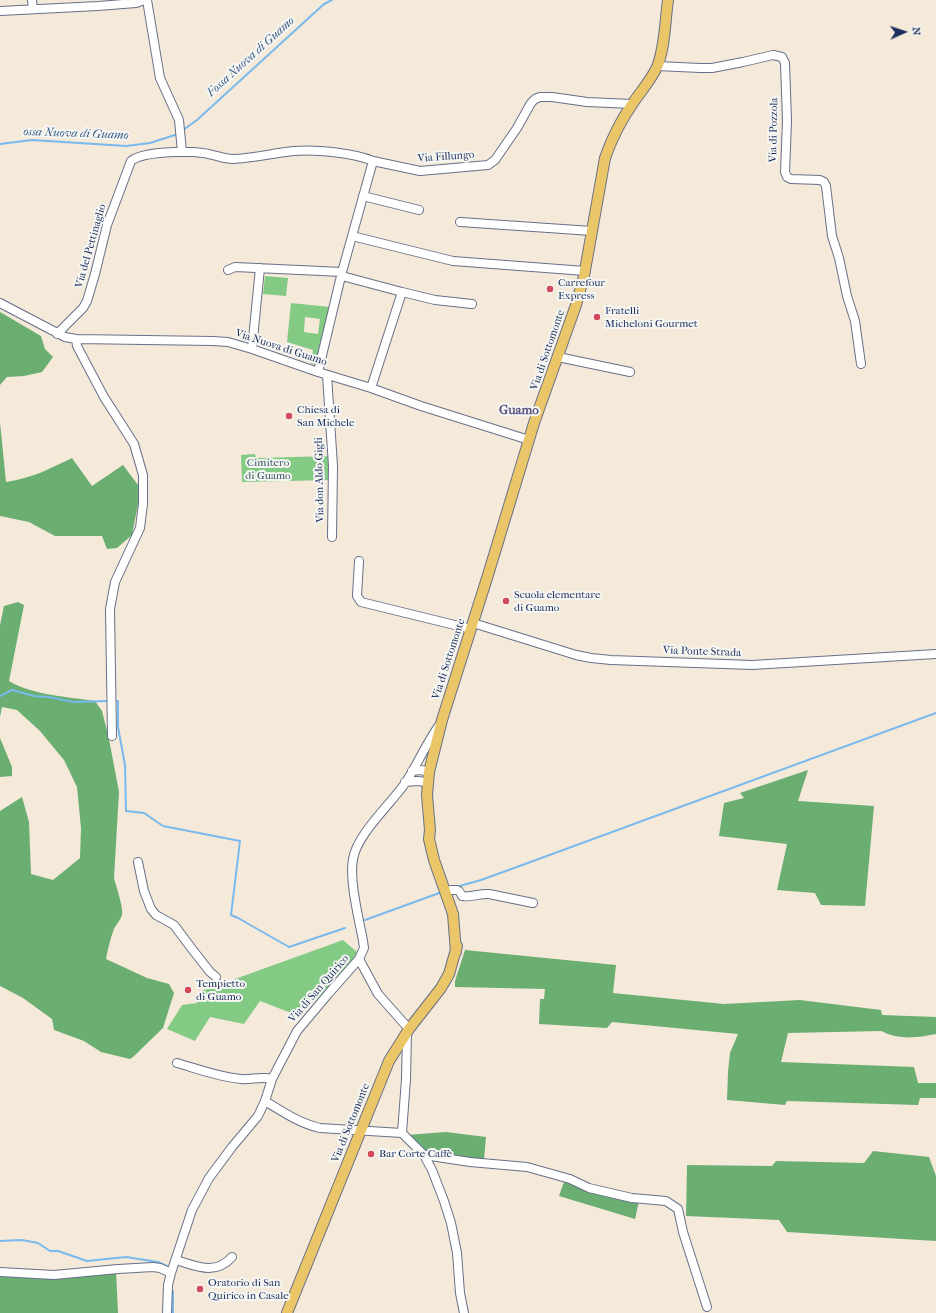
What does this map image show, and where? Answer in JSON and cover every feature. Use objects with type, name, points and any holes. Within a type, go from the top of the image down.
[{"type":"main road","name":"Via di Sottomonte","points":[[456,952],[453,914],[433,856],[429,839],[430,830],[427,805],[428,777],[441,721],[529,440],[576,306],[585,271],[599,188],[607,152],[615,134],[632,104],[654,74],[663,39],[668,0]]},
{"type":"main road","name":"Via di Sottomonte","points":[[287,1313],[389,1060],[408,1031],[441,988],[449,974],[456,952],[459,939],[457,892],[441,864],[434,838],[430,830]]},
{"type":"street","points":[[32,0],[33,9]]},
{"type":"street","points":[[0,11],[128,3],[144,0]]},
{"type":"street","points":[[147,0],[160,78],[179,120],[182,152]]},
{"type":"street","name":"Via di Pozzola","points":[[657,66],[712,68],[773,55],[782,57],[785,63],[785,172],[787,177],[791,179],[820,180],[824,182],[826,186],[832,236],[855,321],[860,364]]},
{"type":"street","name":"Via Fillungo","points":[[373,161],[420,171],[488,165],[495,160],[517,128],[534,99],[540,97],[552,97],[587,102],[632,104]]},
{"type":"street","name":"Via del Pettinaglio","points":[[57,334],[87,302],[106,225],[131,161],[135,158],[142,155],[182,152],[203,153],[233,159],[294,151],[316,151],[364,157],[373,161]]},
{"type":"street","points":[[318,372],[342,274],[373,161]]},
{"type":"street","points":[[363,196],[420,210]]},
{"type":"street","points":[[460,222],[592,231]]},
{"type":"street","points":[[352,236],[453,261],[585,271]]},
{"type":"street","points":[[228,270],[235,267],[342,274],[435,300],[472,304]]},
{"type":"street","points":[[252,349],[260,268]]},
{"type":"street","points":[[371,388],[402,292]]},
{"type":"street","name":"Via Nuova di Guamo","points":[[0,303],[57,334],[76,339],[228,342],[529,440]]},
{"type":"street","points":[[76,339],[77,346],[104,397],[134,444],[143,475],[143,504],[140,528],[116,582],[110,609],[112,736]]},
{"type":"street","points":[[558,357],[630,372]]},
{"type":"street","name":"Via don Aldo Gigli","points":[[327,375],[332,466],[332,537]]},
{"type":"street","name":"Via Ponte Strada","points":[[359,561],[357,596],[361,602],[472,626],[592,658],[752,665],[936,654]]},
{"type":"street","name":"Via di San Quirico","points":[[167,1313],[168,1285],[171,1273],[192,1210],[209,1178],[232,1146],[258,1116],[265,1101],[272,1078],[298,1030],[359,959],[364,948],[355,896],[352,867],[353,857],[361,839],[405,782],[441,721]]},
{"type":"street","points":[[405,782],[417,781],[428,777],[420,770],[412,771]]},
{"type":"street","points":[[138,862],[144,890],[151,908],[156,915],[174,925],[196,955],[216,977]]},
{"type":"street","points":[[457,892],[462,896],[467,897],[482,893],[533,903]]},
{"type":"street","points":[[359,959],[378,994],[408,1031],[402,1133]]},
{"type":"street","points":[[177,1063],[223,1076],[242,1079],[272,1078]]},
{"type":"street","points":[[265,1101],[297,1120],[320,1128],[402,1133],[424,1155],[432,1170],[451,1223],[457,1253],[460,1292],[464,1313]]},
{"type":"street","points":[[424,1155],[470,1162],[527,1167],[570,1179],[589,1188],[632,1198],[666,1201],[678,1209],[683,1232],[707,1307]]},
{"type":"street","points":[[176,1260],[203,1268],[214,1268],[222,1266],[232,1258]]},
{"type":"street","points":[[0,1272],[54,1275],[153,1267],[160,1268],[171,1273]]},
{"type":"green space","points":[[265,276],[288,278],[286,296],[263,294]]},
{"type":"green space","points":[[291,303],[330,307],[315,365],[310,363],[313,350],[287,342]],"holes":[[[305,317],[320,319],[318,334],[304,332]]]},
{"type":"green space","points":[[0,312],[41,336],[45,349],[53,357],[42,372],[24,376],[7,377],[0,385]]},
{"type":"green space","points":[[0,422],[6,482],[33,476],[72,458],[92,486],[123,465],[138,485],[138,504],[132,535],[117,548],[107,549],[102,536],[55,536],[29,522],[0,516]]},
{"type":"green space","name":"Cimitero di Guamo","points":[[255,454],[256,458],[331,456],[331,480],[242,482],[241,455]]},
{"type":"green space","points":[[18,602],[24,605],[9,681],[18,686],[39,692],[62,697],[95,701],[102,711],[109,739],[119,792],[114,878],[122,912],[109,944],[106,959],[147,978],[169,984],[174,993],[163,1028],[130,1059],[101,1052],[84,1041],[54,1030],[52,1019],[23,998],[0,986],[0,811],[22,797],[29,822],[31,874],[53,880],[80,858],[81,828],[77,787],[64,760],[40,731],[17,710],[2,707],[0,717],[0,625],[4,606]]},
{"type":"green space","points":[[0,738],[12,767],[12,776],[0,777]]},
{"type":"green space","points":[[808,770],[798,801],[874,806],[865,906],[821,905],[815,893],[777,890],[787,844],[719,836],[724,803],[744,798],[740,793]]},
{"type":"green space","points":[[343,940],[357,952],[352,961],[329,993],[324,992],[299,1016],[260,1001],[244,1024],[210,1017],[195,1041],[167,1029],[182,1005],[197,1003],[199,992]]},
{"type":"green space","points":[[465,950],[616,965],[613,993],[724,1004],[800,1000],[881,1010],[882,1015],[936,1017],[936,1034],[922,1036],[901,1037],[881,1031],[788,1033],[781,1062],[914,1067],[918,1083],[936,1083],[936,1098],[920,1098],[918,1105],[787,1101],[785,1105],[727,1100],[730,1053],[738,1034],[612,1022],[607,1028],[539,1024],[540,999],[544,999],[545,989],[455,987],[455,981]]},
{"type":"green space","points":[[446,1132],[486,1137],[484,1160],[427,1156],[407,1135]]},
{"type":"green space","points":[[873,1151],[929,1157],[936,1176],[936,1241],[787,1232],[779,1220],[686,1216],[687,1165],[772,1166],[776,1161],[864,1163]]},
{"type":"green space","points":[[565,1179],[639,1201],[635,1219],[559,1196]]},
{"type":"green space","points":[[116,1271],[118,1313],[0,1313],[0,1274]]},
{"type":"waterway","name":"Fossa Nuova di Guamo","points":[[183,130],[197,120],[324,4],[332,0]]},
{"type":"waterway","name":"ossa Nuova di Guamo","points":[[0,144],[32,140],[126,146],[150,143],[175,135]]},
{"type":"waterway","points":[[0,696],[12,690],[34,696],[74,702],[108,701]]},
{"type":"waterway","points":[[117,701],[118,727],[125,765],[126,811],[144,813],[163,826],[240,841],[231,915],[289,947],[345,928]]},
{"type":"waterway","points":[[456,887],[506,871],[936,713]]},
{"type":"waterway","points":[[365,920],[442,892]]},
{"type":"waterway","points":[[0,1241],[22,1240],[38,1243],[50,1251],[58,1251],[87,1261],[126,1257],[158,1262],[167,1266]]},
{"type":"waterway","points":[[173,1291],[173,1313]]},
{"type":"place","name":"Carrefour Express","points":[[550,289]]},
{"type":"place","name":"Fratelli Micheloni Gourmet","points":[[597,317]]},
{"type":"place","name":"Chiesa di San Michele","points":[[289,416]]},
{"type":"place","name":"Scuola elementare di Guamo","points":[[506,601]]},
{"type":"place","name":"Tempietto di Guamo","points":[[188,990]]},
{"type":"place","name":"Bar Corte Caffè","points":[[371,1154]]},
{"type":"place","name":"Oratorio di San Quirico in Casale","points":[[200,1289]]},
{"type":"district","name":"Guamo","points":[[519,411]]}]
